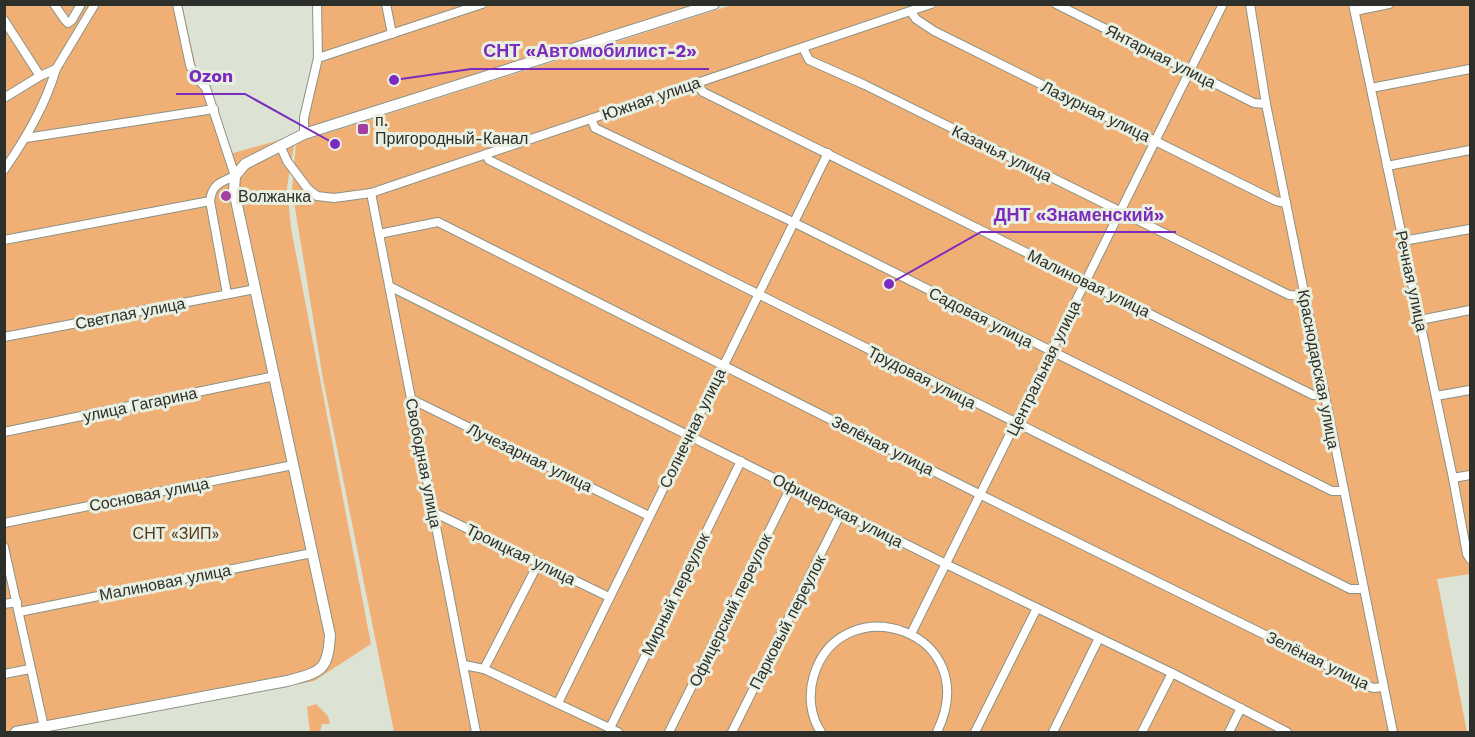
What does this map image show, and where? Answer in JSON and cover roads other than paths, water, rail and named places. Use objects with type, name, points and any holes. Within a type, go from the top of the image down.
[{"type":"street","points":[[54,4],[68,23],[81,4]]},
{"type":"street","points":[[4,170],[26,138],[50,90],[56,69],[95,4]]},
{"type":"street","points":[[16,732],[287,681],[316,673],[328,658],[330,635],[234,191],[235,176],[206,88],[195,76],[190,65],[177,4]]},
{"type":"street","points":[[304,134],[304,118],[318,58],[317,4]]},
{"type":"street","points":[[386,4],[392,34]]},
{"type":"street","points":[[318,58],[392,34],[455,8],[482,4]]},
{"type":"street","points":[[227,294],[210,201],[211,192],[216,184],[235,176],[245,164],[304,134],[714,4]]},
{"type":"street","name":"Южная улица","points":[[280,145],[287,161],[316,196],[334,198],[371,193],[931,4]]},
{"type":"street","name":"Янтарная улица","points":[[1056,4],[1254,103],[1266,104]]},
{"type":"street","name":"Центральная улица","points":[[911,634],[1223,4]]},
{"type":"street","name":"Краснодарская улица","points":[[1250,4],[1266,104],[1393,732]]},
{"type":"street","points":[[1354,8],[1389,4]]},
{"type":"street","name":"Речная улица","points":[[1354,8],[1470,558]]},
{"type":"street","name":"Лазурная улица","points":[[910,12],[916,20],[934,31],[1276,201],[1286,203]]},
{"type":"street","points":[[4,20],[40,76]]},
{"type":"street","name":"Казачья улица","points":[[803,48],[809,60],[865,85],[1289,295],[1305,296]]},
{"type":"street","points":[[4,98],[56,69]]},
{"type":"street","points":[[1371,88],[1470,69]]},
{"type":"street","name":"Малиновая улица","points":[[696,83],[703,92],[1313,394],[1325,394]]},
{"type":"street","points":[[26,138],[214,109]]},
{"type":"street","name":"Садовая улица","points":[[591,119],[596,128],[793,222],[1332,491],[1344,491]]},
{"type":"street","points":[[1387,166],[1470,150]]},
{"type":"street","name":"Солнечная улица","points":[[558,703],[828,153]]},
{"type":"street","name":"Трудовая улица","points":[[486,154],[489,160],[1016,424],[1350,589],[1364,589]]},
{"type":"street","name":"Свободная улица","points":[[371,193],[476,732]]},
{"type":"street","points":[[4,240],[210,201]]},
{"type":"street","name":"Зелёная улица","points":[[379,234],[438,222],[979,494],[1373,688],[1383,687]]},
{"type":"street","points":[[1403,241],[1470,229]]},
{"type":"street","name":"Офицерская улица","points":[[389,286],[1287,732]]},
{"type":"street","name":"Светлая улица","points":[[4,337],[256,289]]},
{"type":"street","points":[[1420,320],[1470,310]]},
{"type":"street","name":"улица Гагарина","points":[[4,432],[274,376]]},
{"type":"street","points":[[1436,396],[1470,390]]},
{"type":"street","name":"Лучезарная улица","points":[[411,399],[650,516]]},
{"type":"street","name":"Мирный переулок","points":[[614,730],[741,461]]},
{"type":"street","name":"Сосновая улица","points":[[4,523],[293,465]]},
{"type":"street","points":[[1453,478],[1470,475]]},
{"type":"street","name":"Офицерский переулок","points":[[669,732],[791,487]]},
{"type":"street","name":"Троицкая улица","points":[[433,512],[609,597]]},
{"type":"street","name":"Парковый переулок","points":[[732,732],[842,512]]},
{"type":"street","points":[[4,547],[44,727]]},
{"type":"street","name":"Малиновая улица","points":[[19,612],[312,553]]},
{"type":"street","points":[[484,669],[539,562]]},
{"type":"street","points":[[4,604],[17,602]]},
{"type":"street","points":[[975,732],[1037,608]]},
{"type":"street","points":[[821,732],[811,706],[811,685],[817,665],[828,649],[844,636],[863,628],[884,627],[911,634],[933,652],[944,672],[949,693],[946,715],[937,732]]},
{"type":"street","points":[[1053,732],[1100,638]]},
{"type":"street","points":[[464,665],[484,669],[614,730]]},
{"type":"street","points":[[4,674],[30,669]]},
{"type":"street","points":[[1142,732],[1172,673]]},
{"type":"street","points":[[1229,732],[1241,708]]},
{"type":"place","name":"СНТ «Автомобилист-2»","points":[[394,80]]},
{"type":"place","name":"п. Пригородный-Канал","points":[[363,129]]},
{"type":"place","name":"Ozon","points":[[335,144]]},
{"type":"place","name":"Волжанка","points":[[226,196]]},
{"type":"place","name":"ДНТ «Знаменский»","points":[[889,284]]},
{"type":"park label","name":"СНТ «ЗИП»","points":[[176,533]]}]
